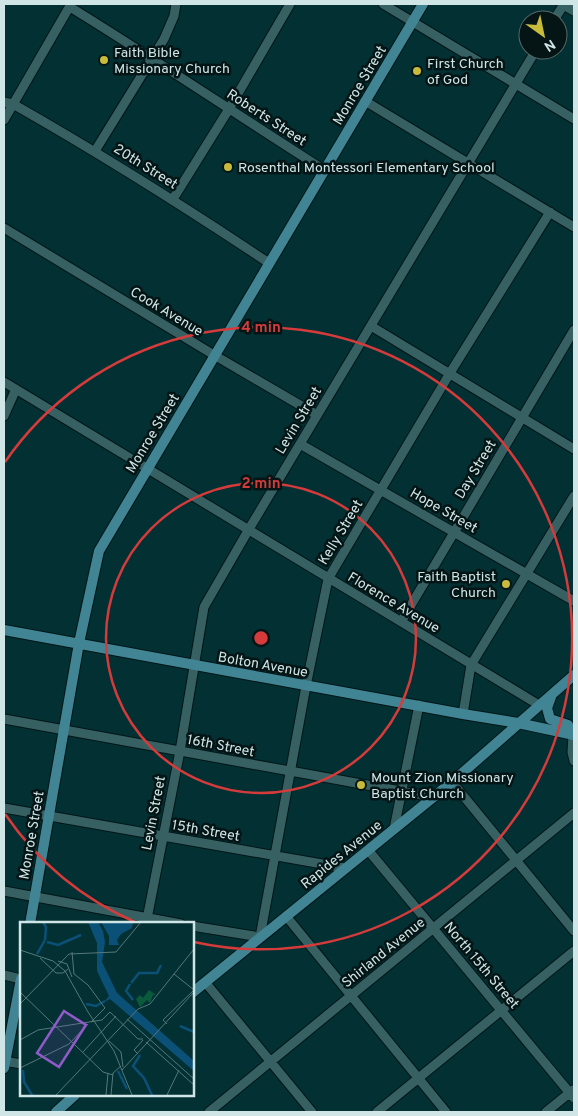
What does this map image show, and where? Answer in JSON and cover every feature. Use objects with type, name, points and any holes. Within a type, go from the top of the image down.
[{"type":"main road","name":"Monroe Street","points":[[30,922],[79,643],[98,551],[423,4]]},
{"type":"main road","name":"Bolton Avenue","points":[[4,630],[518,723],[574,735]]},
{"type":"main road","name":"Rapides Avenue","points":[[194,991],[452,782],[574,675]]},
{"type":"main road","points":[[552,694],[547,708],[550,719],[568,725],[574,735]]},
{"type":"main road","points":[[4,1063],[20,984]]},
{"type":"main road","points":[[56,1112],[74,1096]]},
{"type":"street","points":[[95,151],[164,39],[174,16],[176,4]]},
{"type":"street","points":[[172,199],[229,109],[290,4]]},
{"type":"street","points":[[383,4],[574,119]]},
{"type":"street","points":[[563,4],[574,11]]},
{"type":"street","points":[[4,120],[8,103],[71,5]]},
{"type":"street","name":"Roberts Street","points":[[71,5],[324,170]]},
{"type":"street","name":"Levin Street","points":[[146,920],[180,751],[204,607],[530,60]]},
{"type":"street","points":[[365,101],[574,227]]},
{"type":"street","name":"20th Street","points":[[8,103],[95,151],[172,199],[268,263]]},
{"type":"street","name":"Kelly Street","points":[[260,938],[306,686],[328,579],[450,373],[550,212]]},
{"type":"street","name":"Cook Avenue","points":[[4,228],[214,356],[317,415]]},
{"type":"street","points":[[371,326],[574,449]]},
{"type":"street","name":"Day Street","points":[[401,622],[522,416],[574,332]]},
{"type":"street","name":"Florence Avenue","points":[[4,382],[539,705]]},
{"type":"street","points":[[4,416],[16,389]]},
{"type":"street","name":"Hope Street","points":[[300,444],[574,601]]},
{"type":"street","points":[[462,714],[471,665],[573,502]]},
{"type":"street","points":[[394,829],[420,705]]},
{"type":"street","name":"16th Street","points":[[4,719],[433,797]]},
{"type":"street","points":[[574,735],[572,752],[574,761]]},
{"type":"street","points":[[452,782],[574,931]]},
{"type":"street","name":"15th Street","points":[[4,808],[345,868]]},
{"type":"street","name":"Shirland Avenue","points":[[209,1112],[574,813]]},
{"type":"street","name":"North 15th Street","points":[[368,850],[501,1010],[573,1093]]},
{"type":"street","points":[[4,891],[164,922]]},
{"type":"street","points":[[286,916],[446,1112]]},
{"type":"street","points":[[194,926],[260,938]]},
{"type":"street","points":[[377,1112],[574,951]]},
{"type":"street","points":[[4,976],[20,979]]},
{"type":"street","points":[[204,982],[312,1112]]},
{"type":"street","points":[[4,1063],[20,1064]]},
{"type":"street","points":[[546,1112],[573,1093]]},
{"type":"place","name":"Faith Bible Missionary Church","points":[[104,60]]},
{"type":"place","name":"First Church of God","points":[[417,71]]},
{"type":"place","name":"Rosenthal Montessori Elementary School","points":[[228,167]]},
{"type":"place","name":"Faith Baptist Church","points":[[506,584]]},
{"type":"place","name":"Mount Zion Missionary Baptist Church","points":[[361,785]]}]
